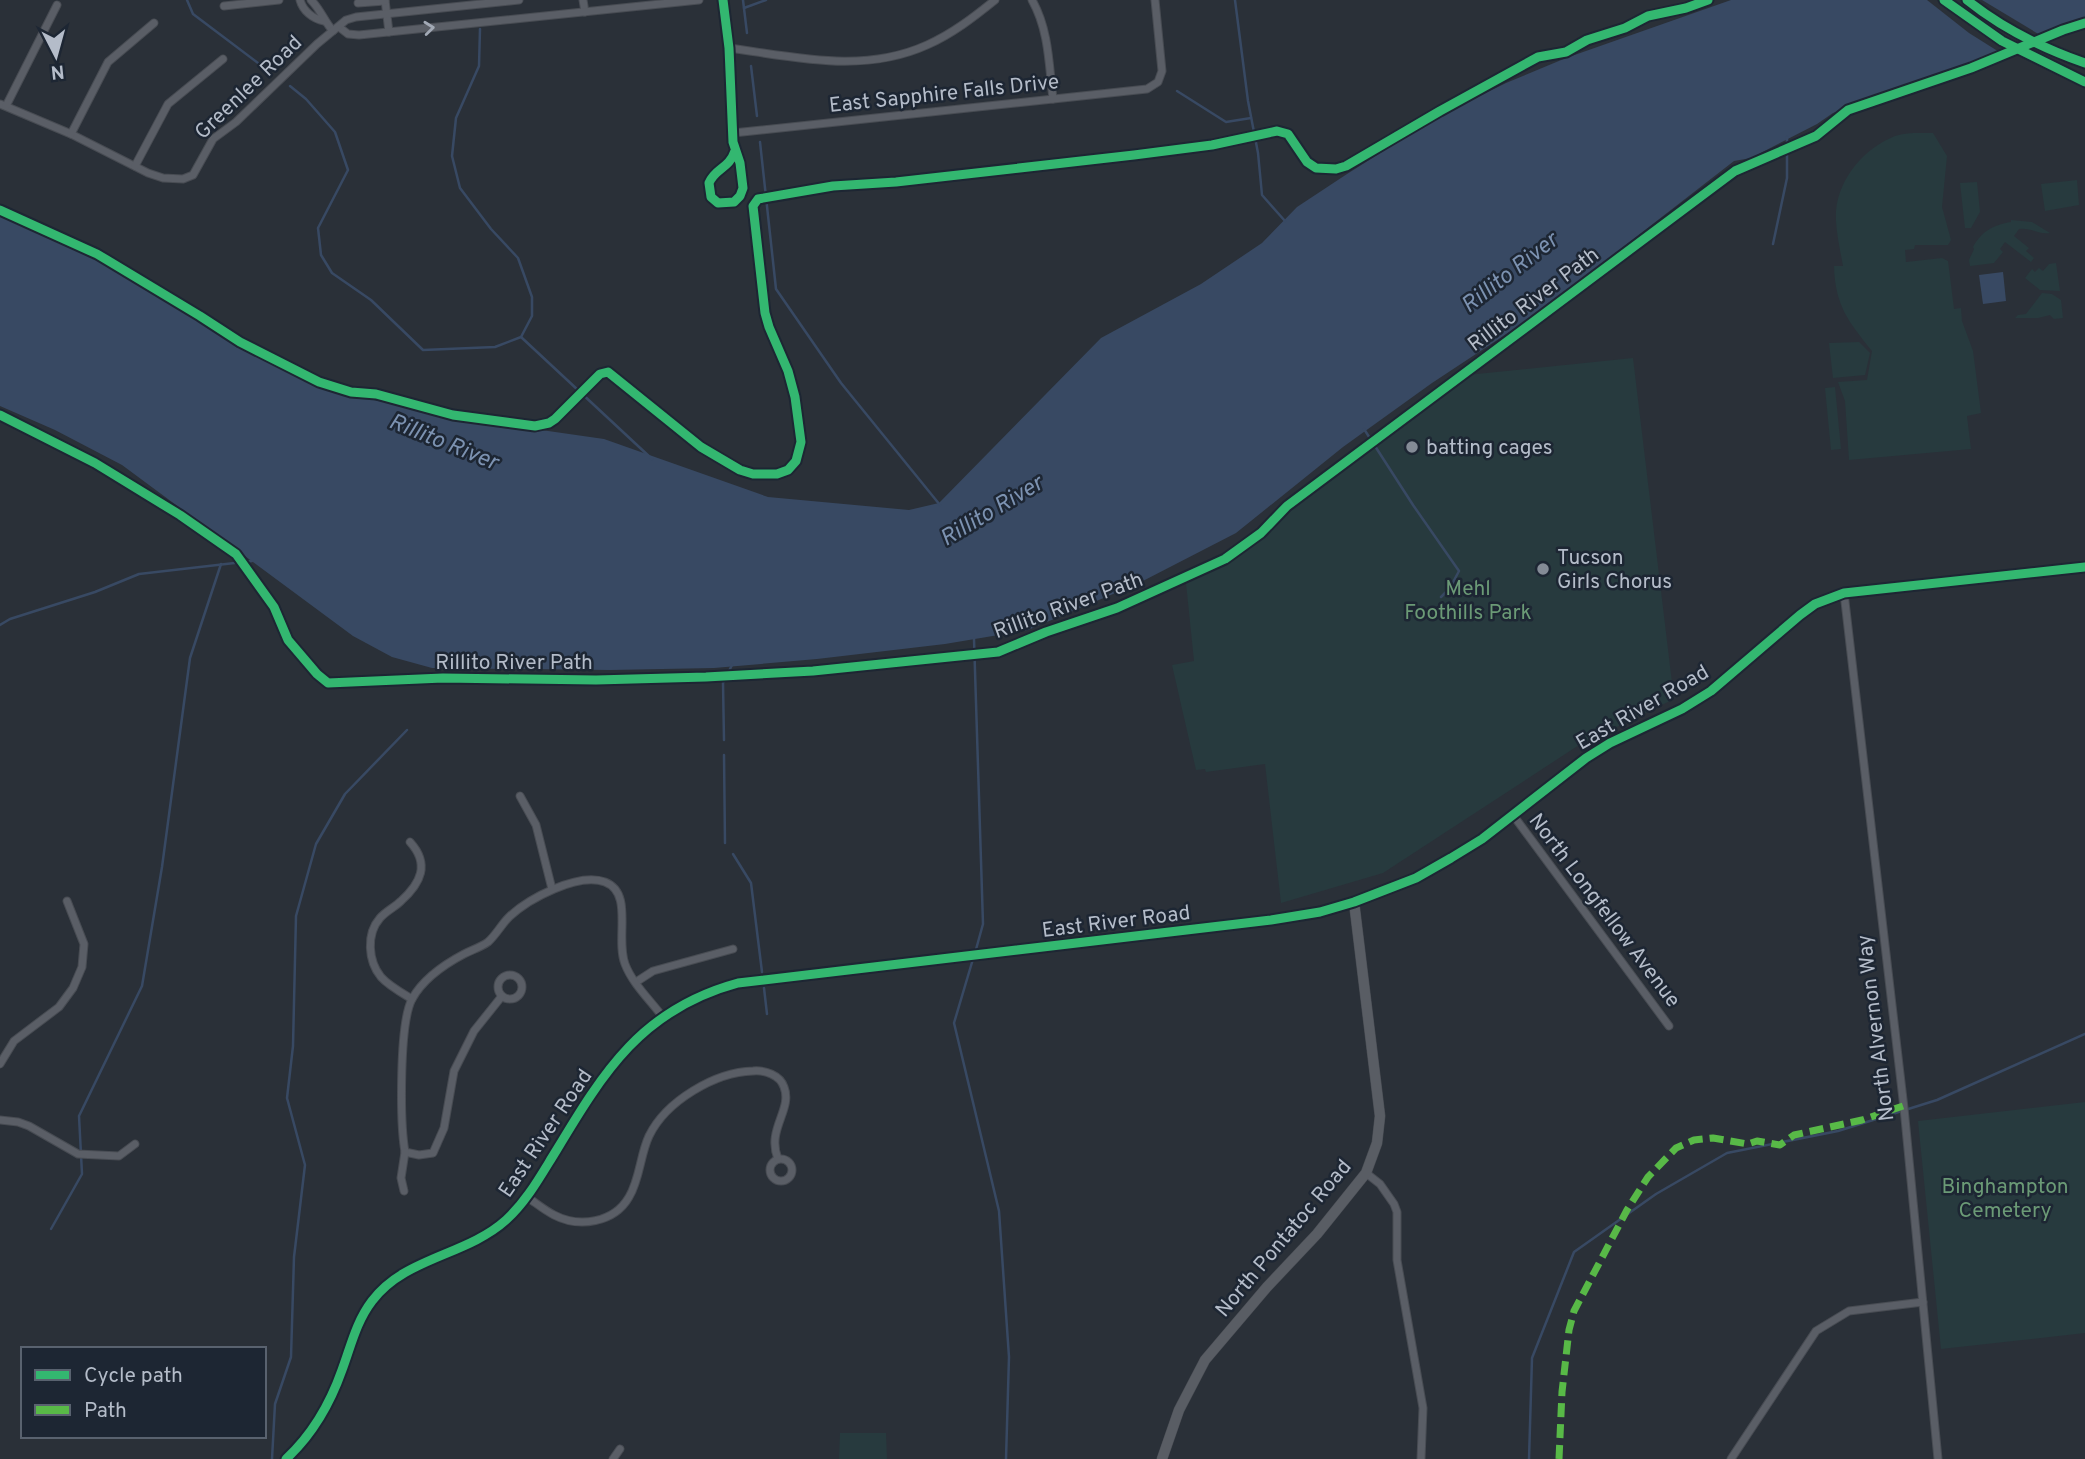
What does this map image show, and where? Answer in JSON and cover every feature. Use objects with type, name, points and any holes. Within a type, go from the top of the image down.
[{"type":"main road","points":[[1944,0],[1985,30],[2029,56],[2085,82]]},
{"type":"main road","points":[[1967,0],[2002,25],[2045,49],[2085,63]]},
{"type":"street","points":[[224,6],[279,0]]},
{"type":"street","points":[[300,0],[302,7],[313,18],[353,35],[699,0]]},
{"type":"street","points":[[311,0],[321,10],[324,21]]},
{"type":"street","points":[[358,3],[385,0],[389,32]]},
{"type":"street","name":"Greenlee Road","points":[[135,166],[163,178],[188,177],[196,170],[200,158],[213,139],[236,122],[351,18],[519,0]]},
{"type":"street","points":[[583,0],[585,12]]},
{"type":"street","points":[[723,0],[729,48],[733,133],[735,151],[740,163],[742,192],[734,201],[718,202],[711,197],[709,183],[713,174],[729,163],[735,151]]},
{"type":"street","points":[[729,48],[831,62],[886,58],[915,50],[941,38],[995,0]]},
{"type":"street","points":[[1032,0],[1045,35],[1053,99]]},
{"type":"street","name":"East Sapphire Falls Drive","points":[[733,133],[1153,87],[1162,71],[1155,0]]},
{"type":"street","points":[[57,5],[3,105],[71,134],[135,166],[168,104],[223,59]]},
{"type":"street","points":[[71,134],[108,62],[154,23]]},
{"type":"street","name":"East River Road","points":[[286,1459],[321,1418],[361,1318],[384,1286],[405,1270],[488,1234],[507,1219],[527,1197],[605,1074],[642,1033],[662,1016],[697,996],[738,983],[1271,920],[1320,912],[1354,902],[1416,878],[1482,839],[1586,758],[1711,691],[1815,604],[1844,593],[2085,566]]},
{"type":"street","name":"North Alvernon Way","points":[[1844,593],[1904,1108],[1938,1459]]},
{"type":"street","points":[[520,796],[536,825],[552,889]]},
{"type":"street","name":"North Longfellow Avenue","points":[[1513,815],[1669,1026]]},
{"type":"street","points":[[410,842],[420,853],[422,870],[419,881],[402,901],[379,919],[370,940],[371,962],[382,979],[412,999]]},
{"type":"street","points":[[404,1191],[401,1178],[405,1152],[402,1131],[404,1039],[412,999],[430,977],[453,960],[488,942],[510,916],[552,889],[588,879],[605,882],[618,891],[622,902],[621,946],[626,966],[662,1016]]},
{"type":"street","points":[[0,1064],[14,1041],[59,1007],[73,988],[82,967],[84,944],[67,901]]},
{"type":"street","name":"North Pontatoc Road","points":[[1162,1459],[1180,1410],[1205,1360],[1267,1287],[1317,1234],[1367,1173],[1377,1143],[1380,1116],[1354,902]]},
{"type":"street","points":[[636,982],[653,971],[733,949]]},
{"type":"street","points":[[405,1152],[419,1155],[433,1153],[444,1128],[454,1071],[474,1031],[502,996]]},
{"type":"street","points":[[527,1197],[553,1215],[566,1220],[580,1222],[608,1217],[619,1210],[630,1196],[649,1135],[674,1103],[704,1083],[731,1073],[761,1070],[774,1075],[784,1086],[786,1101],[773,1140],[778,1159]]},
{"type":"street","points":[[0,1120],[29,1126],[78,1154],[119,1156],[135,1143]]},
{"type":"street","points":[[1367,1173],[1380,1184],[1394,1204],[1396,1212],[1397,1260],[1423,1408],[1421,1459]]},
{"type":"street","points":[[1731,1459],[1816,1331],[1849,1311],[1923,1302]]},
{"type":"street","points":[[613,1459],[620,1448]]},
{"type":"green space","points":[[1933,133],[1947,156],[1942,207],[1951,240],[1948,245],[1915,245],[1914,249],[1905,250],[1906,262],[1942,258],[1948,261],[1954,309],[1961,308],[1962,321],[1973,351],[1981,413],[1967,416],[1971,449],[1849,460],[1845,401],[1838,382],[1867,380],[1872,351],[1850,322],[1837,292],[1834,266],[1843,266],[1836,224],[1838,199],[1855,165],[1884,141],[1899,135]]},
{"type":"green space","points":[[2077,180],[2079,205],[2045,211],[2041,184]]},
{"type":"green space","points":[[1977,182],[1980,212],[1971,228],[1965,228],[1960,183]]},
{"type":"green space","points":[[2011,220],[2032,222],[2050,233],[2019,229],[2014,236],[2029,248],[2026,251],[2034,258],[2031,262],[2005,242],[2000,249],[2003,252],[1994,263],[1970,266],[1973,247],[1980,237]]},
{"type":"green space","points":[[2056,263],[2060,291],[2040,290],[2025,278],[2032,269],[2035,272],[2039,268],[2043,271],[2049,264]]},
{"type":"green space","points":[[2042,293],[2052,294],[2061,300],[2063,318],[2054,319],[2050,315],[2015,318],[2026,314]]},
{"type":"green space","points":[[1859,342],[1870,353],[1865,375],[1833,378],[1829,343]]},
{"type":"green space","name":"Mehl Foothills Park","points":[[1633,358],[1674,699],[1576,747],[1383,873],[1281,903],[1265,764],[1206,772],[1205,769],[1196,770],[1172,665],[1194,661],[1186,583],[1238,554],[1261,536],[1282,512],[1467,375]]},
{"type":"green space","points":[[1835,387],[1841,449],[1831,450],[1825,388]]},
{"type":"green space","name":"Binghampton Cemetery","points":[[2085,1102],[2085,1333],[1941,1349],[1918,1121]]},
{"type":"green space","points":[[840,1433],[886,1433],[887,1459],[839,1459]]},
{"type":"water","name":"Rillito River","points":[[1731,0],[2085,0],[2085,20],[1833,113],[1751,158],[1734,161],[1538,313],[1432,383],[1343,447],[1236,533],[1139,583],[1028,630],[945,644],[714,668],[432,668],[392,657],[353,636],[122,465],[55,430],[0,406],[0,214],[110,263],[239,345],[316,384],[352,396],[428,410],[449,417],[604,439],[768,497],[909,510],[939,503],[1101,338],[1201,284],[1262,243],[1297,207],[1347,174],[1439,116],[1506,83],[1566,58]]},
{"type":"water","points":[[2003,272],[2006,301],[1983,304],[1979,275]]},
{"type":"pier","points":[[1927,0],[1982,0],[2045,38],[2004,55],[1969,33]]},
{"type":"waterway","points":[[187,0],[193,14],[270,72]]},
{"type":"waterway","points":[[743,0],[747,33]]},
{"type":"waterway","points":[[744,8],[766,0]]},
{"type":"waterway","points":[[1235,0],[1262,195],[1285,221]]},
{"type":"waterway","points":[[290,86],[306,99],[335,132],[348,170],[318,228],[321,255],[332,273],[371,300],[423,350],[495,347],[521,337],[532,316],[532,297],[518,258],[491,229],[460,188],[452,156],[456,118],[479,66],[480,29]]},
{"type":"waterway","points":[[751,66],[757,116]]},
{"type":"waterway","points":[[1177,91],[1226,122],[1251,118]]},
{"type":"waterway","points":[[1773,244],[1787,178],[1787,137]]},
{"type":"waterway","points":[[760,142],[776,289],[841,383],[940,505]]},
{"type":"waterway","points":[[521,337],[652,459]]},
{"type":"waterway","points":[[1364,429],[1459,571],[1450,588],[1441,597]]},
{"type":"waterway","points":[[0,625],[10,619],[95,592],[139,574],[252,561]]},
{"type":"waterway","points":[[51,1229],[82,1174],[79,1116],[142,986],[162,867],[190,658],[221,564]]},
{"type":"waterway","points":[[974,639],[983,924],[975,953]]},
{"type":"waterway","points":[[724,740],[723,683],[732,665]]},
{"type":"waterway","points":[[272,1459],[275,1404],[291,1357],[294,1257],[305,1165],[287,1098],[293,1046],[296,916],[316,844],[345,794],[407,730]]},
{"type":"waterway","points":[[724,755],[725,843]]},
{"type":"waterway","points":[[733,854],[751,883],[762,972]]},
{"type":"waterway","points":[[973,959],[954,1023],[999,1211],[1009,1357],[1006,1459]]},
{"type":"waterway","points":[[764,988],[767,1014]]},
{"type":"waterway","points":[[1529,1459],[1532,1358],[1574,1252],[1656,1194],[1727,1153],[1838,1131],[1937,1100],[2085,1034]]},
{"type":"marked path","points":[[1559,1459],[1562,1392],[1569,1330],[1574,1311],[1627,1210],[1648,1177],[1676,1148],[1694,1140],[1713,1138],[1748,1144],[1757,1141],[1780,1145],[1794,1135],[1862,1120],[1903,1106]]},
{"type":"cycle path","points":[[723,0],[729,48],[733,142],[740,163],[743,188],[734,202],[718,203],[711,197],[709,183],[735,151]]},
{"type":"cycle path","points":[[0,210],[97,254],[240,342],[319,382],[453,415],[535,426],[555,419],[600,374],[608,372],[701,447],[740,470],[753,474],[777,474],[788,470],[796,461],[801,442],[795,397],[788,371],[765,313],[753,206],[758,199],[833,186],[896,182],[1212,145],[1277,131],[1288,134],[1307,162],[1316,168],[1336,169],[1346,166],[1538,57],[1566,52],[1587,40],[1625,28],[1648,16],[1708,0]]},
{"type":"cycle path","points":[[1944,0],[2002,41],[2085,82]]},
{"type":"cycle path","points":[[1967,0],[2023,37],[2085,63]]},
{"type":"cycle path","name":"Rillito River Path","points":[[0,415],[95,463],[180,515],[236,554],[274,607],[288,640],[328,683],[443,678],[596,680],[706,677],[813,671],[998,652],[1046,632],[1117,608],[1225,559],[1261,533],[1287,506],[1735,171],[1816,136],[1848,110],[1971,68],[2085,23]]},
{"type":"cycle path","points":[[286,1459],[312,1429],[326,1407],[358,1326],[372,1301],[401,1275],[473,1242],[514,1213],[591,1095],[629,1047],[651,1026],[705,994],[738,983],[1271,920],[1320,912],[1354,902],[1416,878],[1451,858],[1482,839],[1586,758],[1610,743],[1682,709],[1711,691],[1815,604],[1844,593],[2085,567]]},
{"type":"place","name":"batting cages","points":[[1412,447]]},
{"type":"place","name":"Tucson Girls Chorus","points":[[1543,569]]}]
